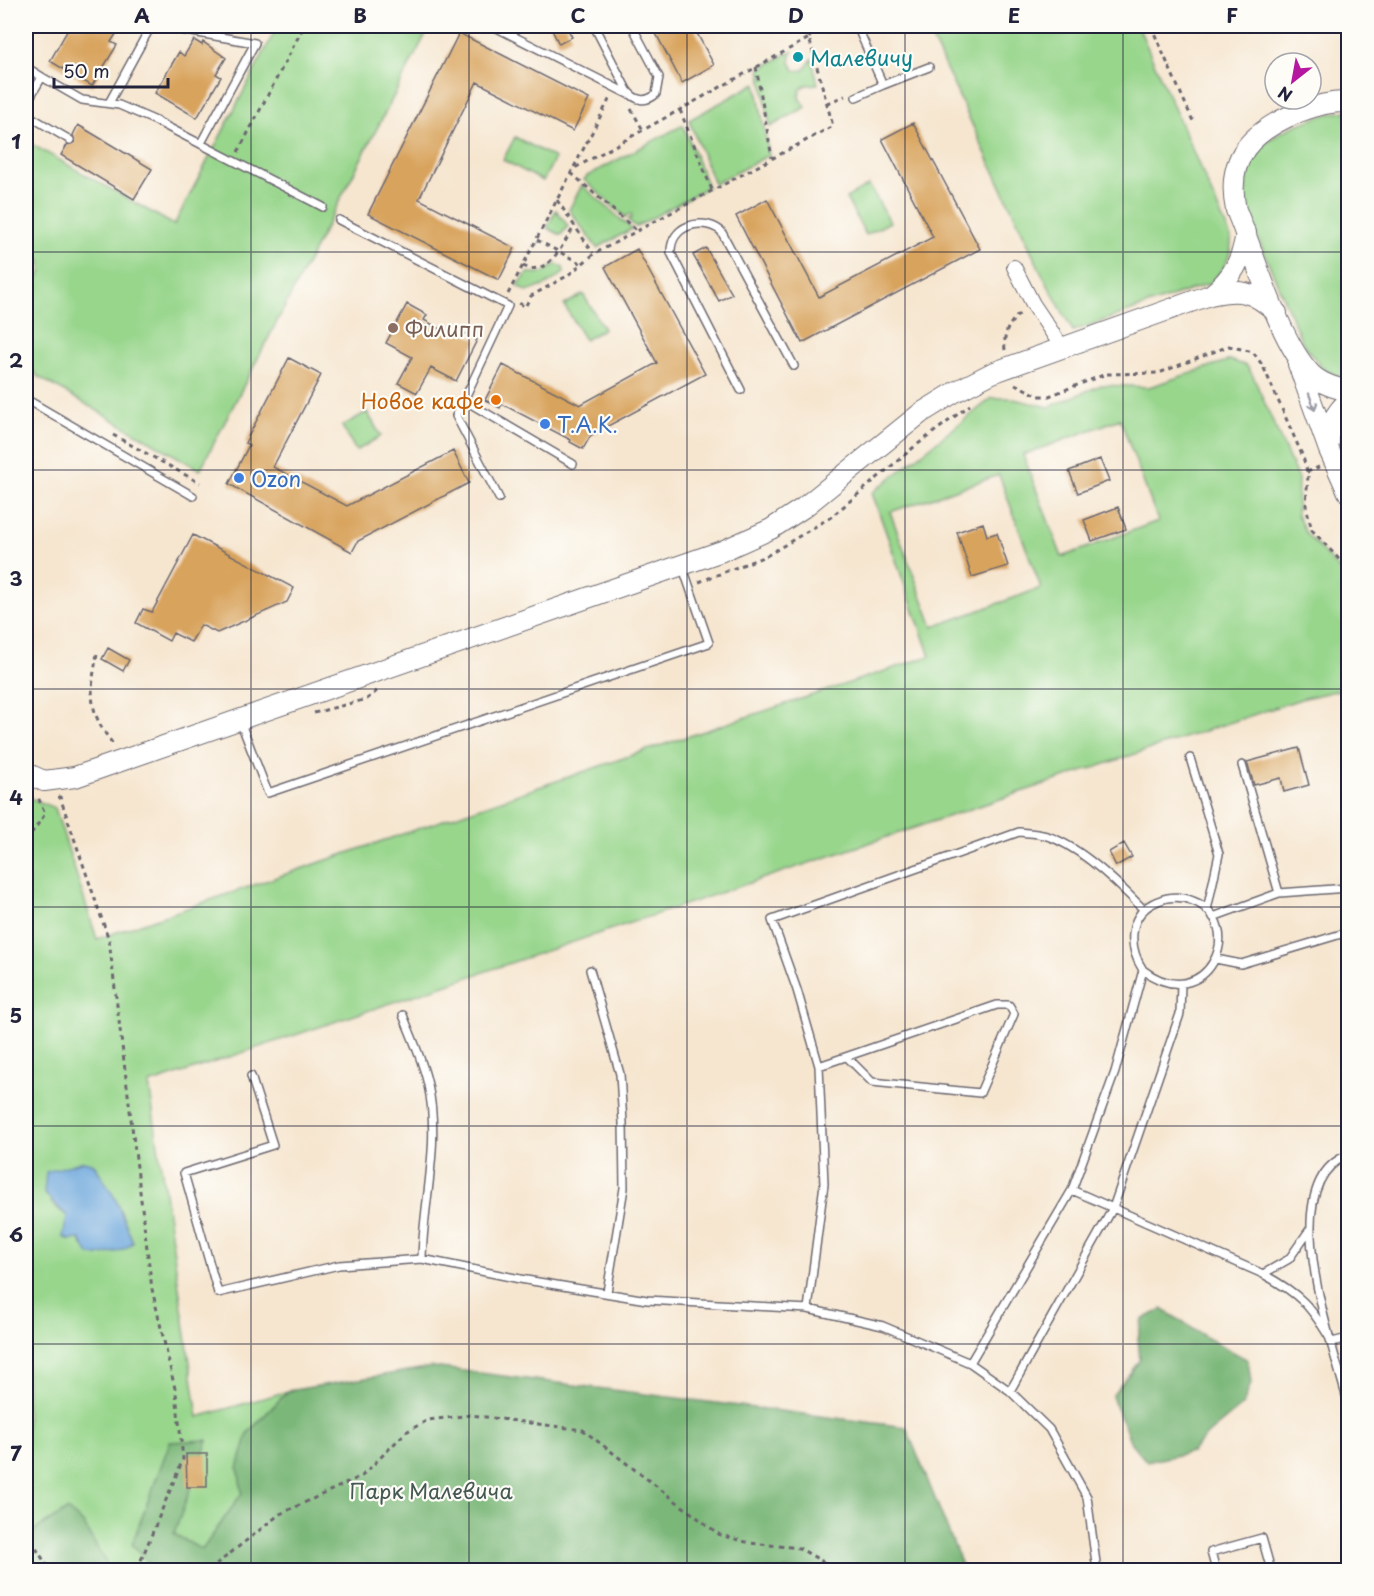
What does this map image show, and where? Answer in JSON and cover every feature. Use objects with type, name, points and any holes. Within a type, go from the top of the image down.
[{"type":"street","points":[[1348,102],[1333,101],[1276,122],[1258,133],[1245,149],[1234,170],[1232,189],[1236,210],[1295,355],[1329,450],[1348,492]]},
{"type":"street","points":[[1210,295],[1227,282],[1236,269],[1243,254],[1246,233]]},
{"type":"street","points":[[1014,267],[1035,306],[1062,347]]},
{"type":"street","points":[[27,775],[44,781],[75,777],[722,551],[771,529],[842,478],[921,413],[955,392],[1011,374],[1062,347],[1210,295],[1232,290],[1257,297],[1277,313]]},
{"type":"street","points":[[1295,355],[1312,376],[1329,386],[1348,391]]},
{"type":"street","points":[[1329,450],[1329,429],[1335,414],[1348,401]]},
{"type":"lane","points":[[109,102],[151,26]]},
{"type":"lane","points":[[158,26],[255,43],[201,143]]},
{"type":"lane","points":[[493,26],[630,95],[646,100],[656,94],[660,83],[632,26]]},
{"type":"lane","points":[[594,26],[630,95]]},
{"type":"lane","points":[[857,26],[883,85]]},
{"type":"lane","points":[[26,67],[82,100],[109,102],[135,112],[201,143],[323,207]]},
{"type":"lane","points":[[856,97],[929,68]]},
{"type":"lane","points":[[26,104],[42,77]]},
{"type":"lane","points":[[26,114],[70,140]]},
{"type":"lane","points":[[339,220],[505,300],[508,306],[456,416],[499,498]]},
{"type":"lane","points":[[741,390],[671,253],[675,237],[689,226],[707,223],[721,231],[795,366]]},
{"type":"lane","points":[[26,399],[193,496]]},
{"type":"lane","points":[[464,400],[573,464]]},
{"type":"lane","points":[[239,719],[268,793],[709,643],[682,566]]},
{"type":"lane","points":[[1190,758],[1219,854],[1207,910]]},
{"type":"lane","points":[[1242,765],[1279,893]]},
{"type":"lane","points":[[808,1309],[824,1184],[819,1066],[797,990],[772,920],[1019,832],[1048,836],[1073,850],[1120,885],[1144,910]]},
{"type":"lane","points":[[1213,917],[1279,893],[1348,888]]},
{"type":"lane","points":[[1172,897],[1197,902],[1207,910],[1218,929],[1220,946],[1216,960],[1208,971],[1195,980],[1181,984],[1157,981],[1143,970],[1135,958],[1132,945],[1137,920],[1144,910],[1156,901],[1172,897]]},
{"type":"lane","points":[[1216,960],[1241,964],[1348,932]]},
{"type":"lane","points":[[590,970],[620,1074],[623,1124],[624,1188],[607,1292]]},
{"type":"lane","points":[[970,1363],[1072,1190],[1115,1072],[1143,970]]},
{"type":"lane","points":[[1010,1391],[1113,1208],[1180,1014],[1181,984]]},
{"type":"lane","points":[[819,1066],[848,1058],[997,1005],[1009,1005],[1014,1014],[980,1093],[872,1082],[848,1058]]},
{"type":"lane","points":[[403,1015],[428,1085],[433,1130],[430,1181],[423,1225],[422,1259]]},
{"type":"lane","points":[[251,1076],[273,1145],[184,1173],[218,1293],[339,1265],[422,1259],[520,1279],[647,1300],[808,1309],[883,1326],[970,1363],[1010,1391],[1049,1429],[1087,1497],[1097,1570]]},
{"type":"lane","points":[[1348,1155],[1336,1160],[1322,1179],[1311,1207],[1310,1228],[1312,1267],[1348,1403]]},
{"type":"lane","points":[[1072,1190],[1263,1274],[1288,1288],[1311,1308],[1332,1342]]},
{"type":"lane","points":[[1263,1274],[1289,1259],[1310,1228]]},
{"type":"lane","points":[[1332,1342],[1348,1338]]},
{"type":"lane","points":[[1216,1570],[1211,1552],[1262,1538],[1271,1570]]},
{"type":"path","points":[[234,160],[304,26]]},
{"type":"path","points":[[572,171],[809,38],[816,26]]},
{"type":"path","points":[[1151,26],[1193,121]]},
{"type":"path","points":[[616,88],[505,300],[525,307],[531,296],[567,276],[594,254],[833,126],[809,38]]},
{"type":"path","points":[[756,67],[772,158]]},
{"type":"path","points":[[827,103],[847,95],[856,97]]},
{"type":"path","points":[[610,98],[620,103]]},
{"type":"path","points":[[629,108],[643,130]]},
{"type":"path","points":[[680,110],[712,190]]},
{"type":"path","points":[[572,171],[637,231]]},
{"type":"path","points":[[557,200],[594,254]]},
{"type":"path","points":[[523,266],[532,270],[541,269],[558,251],[575,226]]},
{"type":"path","points":[[537,240],[582,264]]},
{"type":"path","points":[[1035,306],[1016,317],[1005,333],[1011,374],[1018,385],[1039,396],[1049,396],[1106,374],[1159,373],[1229,346],[1252,352],[1263,366],[1303,457],[1308,475],[1306,506],[1312,530],[1348,569]]},
{"type":"path","points":[[1011,374],[1018,385]]},
{"type":"path","points":[[688,584],[742,567],[799,538],[831,517],[914,447],[976,400]]},
{"type":"path","points":[[112,434],[201,483]]},
{"type":"path","points":[[97,654],[91,689],[92,706],[101,728],[113,744]]},
{"type":"path","points":[[308,715],[367,699],[381,688]]},
{"type":"path","points":[[26,842],[45,814],[27,775]]},
{"type":"path","points":[[60,797],[109,940],[152,1289],[176,1393],[183,1458],[137,1570]]},
{"type":"path","points":[[209,1570],[280,1514],[362,1476],[406,1432],[428,1420],[471,1415],[583,1430],[720,1535],[750,1544],[799,1548],[837,1570]]},
{"type":"path","points":[[26,1533],[50,1570]]},
{"type":"green space","points":[[248,26],[430,26],[200,470],[37,376],[26,359],[26,293],[41,273],[41,261],[28,237],[32,213],[26,194],[26,141],[174,225],[276,29]]},
{"type":"green space","points":[[926,26],[1138,26],[1231,238],[1230,252],[1220,273],[1211,283],[1073,331],[1043,276]]},
{"type":"green space","points":[[792,51],[790,62],[795,71],[804,70],[812,59],[818,84],[806,85],[800,90],[799,98],[806,107],[770,127],[760,69]]},
{"type":"green space","points":[[756,83],[769,155],[714,184],[689,120]]},
{"type":"green space","points":[[1348,111],[1348,381],[1323,369],[1303,344],[1248,215],[1246,183],[1254,158],[1271,139],[1299,124],[1329,114]]},
{"type":"green space","points":[[683,125],[708,187],[636,227],[628,220],[632,217],[631,214],[625,217],[584,180],[587,176]]},
{"type":"green space","points":[[515,137],[555,158],[543,181],[503,160]]},
{"type":"green space","points":[[582,185],[632,229],[597,248],[569,210]]},
{"type":"green space","points":[[869,185],[890,222],[866,235],[846,198]]},
{"type":"green space","points":[[556,210],[568,226],[561,235],[547,228]]},
{"type":"green space","points":[[556,264],[563,267],[564,273],[546,285],[527,292],[517,286],[528,273],[543,273]]},
{"type":"green space","points":[[583,294],[604,329],[585,340],[564,305]]},
{"type":"green space","points":[[1230,360],[1247,366],[1298,479],[1297,515],[1306,533],[1348,579],[1348,688],[1301,699],[149,1084],[198,1417],[288,1391],[253,1428],[934,1570],[26,1570],[28,797],[55,808],[97,939],[641,752],[930,656],[872,493],[992,398],[1009,398],[1049,407],[1101,385],[1149,387]],"holes":[[[1120,419],[1158,521],[1062,557],[1023,455]],[[999,475],[1041,588],[933,627],[890,512]],[[51,1198],[115,1198],[133,1242],[123,1249],[109,1250],[82,1245],[80,1239],[69,1240],[67,1216],[51,1203]]]},
{"type":"green space","points":[[367,412],[381,436],[356,451],[342,426]]},
{"type":"green space","points":[[1162,1309],[1204,1336],[1248,1360],[1251,1383],[1243,1405],[1208,1434],[1191,1452],[1147,1462],[1131,1443],[1112,1396],[1140,1360],[1138,1338],[1142,1320]]},
{"type":"green space","name":"Парк Малевича","points":[[432,1367],[906,1427],[964,1570],[155,1570],[132,1544],[170,1442],[208,1440],[174,1534],[202,1550],[242,1493],[238,1468],[248,1433],[288,1391]]},
{"type":"green space","points":[[67,1510],[83,1523],[110,1570],[26,1570],[30,1533]]},
{"type":"water","points":[[84,1161],[94,1164],[115,1198],[133,1242],[124,1249],[106,1254],[89,1255],[80,1239],[69,1240],[63,1237],[67,1216],[44,1193],[46,1172]]},
{"type":"building","points":[[70,26],[121,26],[111,42],[117,45],[92,86],[50,61]]},
{"type":"building","points":[[550,26],[566,26],[572,37],[559,44]]},
{"type":"building","points":[[652,26],[693,26],[714,65],[682,83]]},
{"type":"building","points":[[459,33],[589,99],[573,131],[477,82],[419,199],[515,248],[499,280],[368,214]]},
{"type":"building","points":[[194,40],[202,45],[203,42],[226,58],[216,74],[221,77],[197,118],[155,93],[179,52],[184,56]]},
{"type":"building","points":[[913,123],[980,249],[802,343],[736,216],[767,199],[819,297],[933,237],[882,139]]},
{"type":"building","points":[[78,125],[152,169],[134,199],[61,155],[67,145],[75,142],[73,135]]},
{"type":"building","points":[[706,248],[732,294],[719,301],[693,255]]},
{"type":"building","points":[[637,249],[705,374],[591,435],[583,449],[570,442],[571,440],[502,404],[500,408],[485,400],[503,365],[580,405],[657,363],[605,267]]},
{"type":"building","points":[[407,304],[427,315],[424,320],[453,336],[457,329],[477,340],[456,381],[431,368],[417,393],[398,383],[412,357],[386,343]]},
{"type":"building","points":[[289,358],[321,375],[273,467],[347,506],[453,451],[469,483],[358,541],[352,552],[229,484],[249,445],[245,443]]},
{"type":"building","points":[[1100,459],[1109,481],[1078,493],[1069,471]]},
{"type":"building","points":[[1118,507],[1126,529],[1092,541],[1084,520]]},
{"type":"building","points":[[983,523],[987,536],[997,533],[1008,566],[972,577],[957,532]]},
{"type":"building","points":[[193,535],[294,588],[287,602],[217,633],[201,625],[191,642],[173,633],[169,641],[136,623],[143,609],[152,612]]},
{"type":"building","points":[[108,648],[129,660],[123,671],[102,659]]},
{"type":"building","points":[[1299,748],[1309,785],[1284,792],[1281,778],[1254,785],[1247,762]]},
{"type":"building","points":[[1124,843],[1132,857],[1116,866],[1109,852]]},
{"type":"building","points":[[186,1454],[207,1454],[207,1487],[187,1487]]},
{"type":"place","name":"Малевичу","points":[[798,57]]},
{"type":"place","name":"Филипп","points":[[393,328]]},
{"type":"place","name":"Новое кафе","points":[[496,400]]},
{"type":"place","name":"Т.А.К.","points":[[545,424]]},
{"type":"place","name":"Ozon","points":[[239,478]]}]
